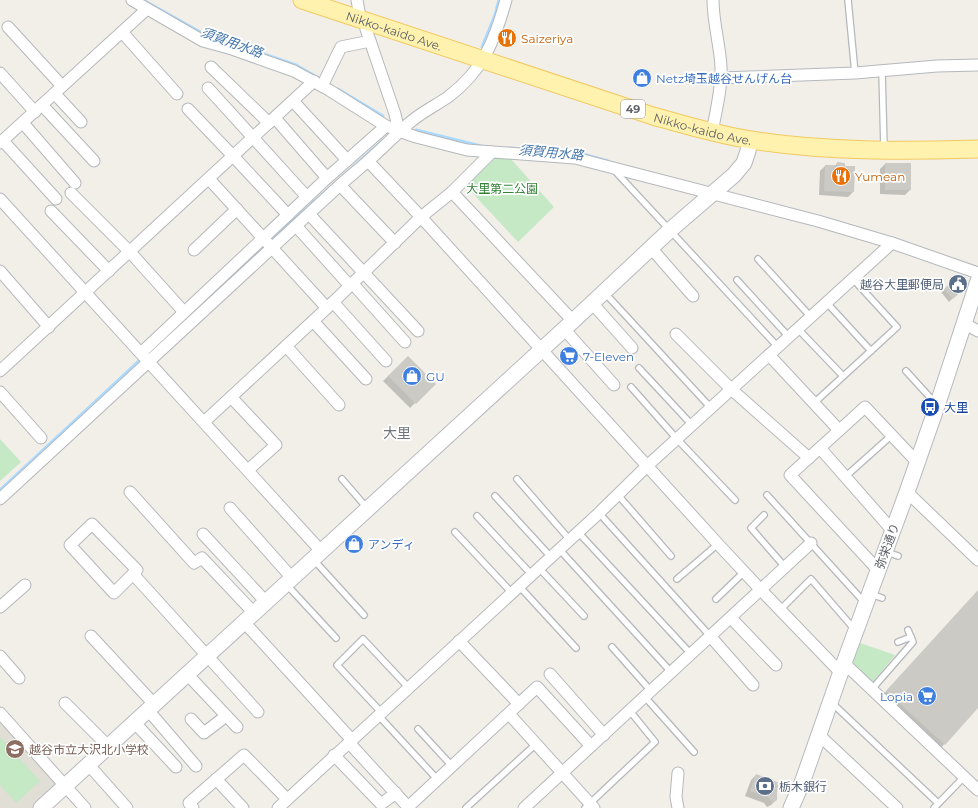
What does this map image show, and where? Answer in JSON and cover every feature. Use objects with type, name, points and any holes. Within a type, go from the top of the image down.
[{"type":"main road","name":"Nikko-kaido Ave.","points":[[302,0],[653,116],[712,132],[750,140],[820,148],[884,151],[978,149]]},
{"type":"street","points":[[132,0],[203,41],[232,49],[294,71],[386,126],[416,137],[467,150],[575,158],[818,221],[892,243],[978,273]]},
{"type":"street","points":[[357,0],[359,12],[395,114],[399,131]]},
{"type":"street","points":[[0,499],[409,122],[466,82],[484,60],[496,31],[506,0]]},
{"type":"street","points":[[712,132],[721,78],[721,66],[714,23],[713,0]]},
{"type":"street","points":[[56,200],[1,142],[147,9]]},
{"type":"street","points":[[8,27],[59,90],[81,122]]},
{"type":"street","points":[[122,32],[177,94]]},
{"type":"street","points":[[0,371],[253,137],[293,101],[318,84],[341,47],[370,41]]},
{"type":"street","points":[[721,78],[855,73],[937,66],[978,65]]},
{"type":"street","points":[[211,67],[272,120],[327,178]]},
{"type":"street","points":[[0,73],[94,161]]},
{"type":"street","points":[[208,88],[307,197]]},
{"type":"street","points":[[293,101],[347,160]]},
{"type":"street","points":[[188,109],[288,215]]},
{"type":"street","points":[[23,123],[73,188],[184,312]]},
{"type":"street","points":[[141,353],[327,178],[386,126]]},
{"type":"street","points":[[41,808],[542,350],[669,231],[734,175],[744,163],[750,140]]},
{"type":"street","points":[[204,422],[422,217],[452,192],[492,152]]},
{"type":"street","points":[[368,161],[422,217],[718,544],[780,610],[842,667],[872,689],[978,790]]},
{"type":"street","points":[[209,179],[272,247],[386,361]]},
{"type":"street","points":[[340,185],[395,243]]},
{"type":"street","points":[[452,192],[569,325],[614,385]]},
{"type":"street","points":[[0,199],[248,470],[317,555]]},
{"type":"street","points":[[194,250],[237,209]]},
{"type":"street","points":[[51,211],[109,271]]},
{"type":"street","points":[[309,214],[418,331]]},
{"type":"street","points":[[296,226],[405,342]]},
{"type":"street","points":[[278,808],[351,739],[574,536],[647,466],[892,243]]},
{"type":"street","points":[[651,248],[694,296]]},
{"type":"street","points":[[0,271],[49,327]]},
{"type":"street","name":"弥栄通り","points":[[790,808],[802,783],[856,630],[872,598],[878,570],[891,554],[892,530],[937,406],[971,327],[978,281]]},
{"type":"street","points":[[592,303],[632,348]]},
{"type":"street","points":[[313,321],[366,379]]},
{"type":"street","points":[[676,334],[731,390],[809,458]]},
{"type":"street","points":[[286,346],[339,405]]},
{"type":"street","points":[[774,351],[814,403],[839,430]]},
{"type":"street","points":[[0,392],[41,438]]},
{"type":"street","points":[[231,397],[276,445],[248,470]]},
{"type":"street","points":[[878,570],[790,475],[865,407],[917,462]]},
{"type":"street","points":[[820,448],[892,530]]},
{"type":"street","points":[[130,492],[194,562],[202,558],[249,617],[351,739],[352,746],[409,807],[537,687],[591,746]]},
{"type":"street","points":[[907,492],[978,560]]},
{"type":"street","points":[[230,508],[289,581]]},
{"type":"street","points":[[92,524],[137,570],[133,574],[114,593],[70,545],[92,524]]},
{"type":"street","points":[[203,534],[266,602]]},
{"type":"street","points":[[524,808],[711,637],[811,543]]},
{"type":"street","points":[[133,574],[258,712]]},
{"type":"street","points":[[0,607],[25,585]]},
{"type":"street","points":[[731,618],[776,665]]},
{"type":"street","points":[[91,636],[151,707],[196,766]]},
{"type":"street","points":[[711,637],[753,685]]},
{"type":"street","points":[[459,640],[519,704]]},
{"type":"street","points":[[0,656],[19,678]]},
{"type":"street","points":[[187,674],[236,727]]},
{"type":"street","points":[[550,674],[604,735]]},
{"type":"street","points":[[65,703],[108,746]]},
{"type":"street","points":[[0,713],[85,808]]},
{"type":"street","points":[[509,714],[590,806]]},
{"type":"street","points":[[191,718],[204,733],[226,716]]},
{"type":"street","points":[[134,722],[176,767]]},
{"type":"street","points":[[819,735],[897,808]]},
{"type":"street","points":[[193,808],[189,803],[244,754],[287,799]]},
{"type":"street","points":[[334,755],[381,804],[396,793]]},
{"type":"street","points":[[88,764],[127,808]]},
{"type":"street","points":[[678,773],[676,796],[678,808]]},
{"type":"street","points":[[216,779],[242,808]]},
{"type":"lane","points":[[848,0],[855,73]]},
{"type":"lane","points":[[882,71],[884,151]]},
{"type":"lane","points":[[612,167],[774,351]]},
{"type":"lane","points":[[758,259],[811,317]]},
{"type":"lane","points":[[814,403],[897,327],[853,279]]},
{"type":"lane","points":[[737,280],[789,337]]},
{"type":"lane","points":[[604,292],[711,408]]},
{"type":"lane","points":[[827,303],[871,351]]},
{"type":"lane","points":[[798,329],[843,376]]},
{"type":"lane","points":[[639,368],[692,426]]},
{"type":"lane","points":[[906,371],[937,406]]},
{"type":"lane","points":[[631,387],[677,439],[735,500]]},
{"type":"lane","points":[[845,477],[892,435]]},
{"type":"lane","points":[[342,479],[368,509]]},
{"type":"lane","points":[[517,479],[692,654]]},
{"type":"lane","points":[[618,495],[671,556]]},
{"type":"lane","points":[[767,495],[811,543],[872,598]]},
{"type":"lane","points":[[495,496],[555,553],[672,673]]},
{"type":"lane","points":[[598,513],[711,637]]},
{"type":"lane","points":[[764,515],[751,528],[785,568]]},
{"type":"lane","points":[[477,516],[535,572],[584,616]]},
{"type":"lane","points":[[455,532],[576,648]]},
{"type":"lane","points":[[677,579],[718,544]]},
{"type":"lane","points":[[317,555],[364,615]]},
{"type":"lane","points":[[716,599],[744,572]]},
{"type":"lane","points":[[780,610],[811,579],[856,630]]},
{"type":"lane","points":[[289,581],[336,638]]},
{"type":"lane","points":[[872,689],[913,642],[908,630]]},
{"type":"lane","points":[[898,642],[911,637]]},
{"type":"lane","points":[[408,687],[363,639],[336,665],[438,780]]},
{"type":"lane","points":[[612,648],[694,752]]},
{"type":"lane","points":[[830,702],[936,806],[964,777]]},
{"type":"lane","points":[[590,806],[655,742],[630,711]]},
{"type":"lane","points":[[418,729],[452,766]]},
{"type":"lane","points":[[466,808],[536,744]]},
{"type":"shaded area","name":"越谷市立大沢北小学校","points":[[0,716],[61,782],[33,808],[0,808]]},
{"type":"green space","name":"大里第二公園","points":[[496,157],[510,158],[554,207],[518,242],[466,186]]},
{"type":"green space","points":[[0,439],[21,462],[0,481]]},
{"type":"green space","points":[[860,643],[895,655],[872,683],[856,668],[853,661]]},
{"type":"green space","points":[[0,737],[40,781],[16,803],[0,785]]},
{"type":"building","points":[[837,162],[845,163],[845,166],[855,166],[854,192],[824,191],[825,165],[837,165]]},
{"type":"building","points":[[885,163],[911,163],[911,190],[885,190]]},
{"type":"building","points":[[958,276],[967,286],[953,299],[944,289]]},
{"type":"building","points":[[408,356],[436,384],[416,404],[388,376]]},
{"type":"building","points":[[978,590],[978,708],[945,745],[886,691]]},
{"type":"building","points":[[756,774],[780,783],[777,792],[777,800],[773,803],[769,798],[750,791]]},
{"type":"waterway","name":"須賀用水路","points":[[143,0],[202,33],[296,65],[322,80]]},
{"type":"waterway","points":[[482,47],[495,15],[499,0]]},
{"type":"waterway","name":"須賀用水路","points":[[338,89],[383,116]]},
{"type":"waterway","name":"須賀用水路","points":[[416,130],[481,146]]},
{"type":"waterway","points":[[270,241],[382,141]]},
{"type":"waterway","name":"須賀用水路","points":[[509,148],[579,153],[608,161]]},
{"type":"waterway","points":[[193,311],[266,245]]},
{"type":"waterway","points":[[0,490],[142,358]]},
{"type":"place","name":"Saizeriya","points":[[507,38]]},
{"type":"place","name":"Netz埼玉越谷せんげん台","points":[[642,78]]},
{"type":"place","name":"Yumean","points":[[841,176]]},
{"type":"place","name":"越谷大里郵便局","points":[[958,284]]},
{"type":"place","name":"7-Eleven","points":[[569,356]]},
{"type":"place","name":"GU","points":[[412,376]]},
{"type":"place","name":"大里","points":[[930,407]]},
{"type":"place","name":"アンディ","points":[[354,544]]},
{"type":"place","name":"Lopia","points":[[927,696]]},
{"type":"place","name":"越谷市立大沢北小学校","points":[[15,749]]},
{"type":"place","name":"栃木銀行","points":[[765,786]]},
{"type":"district","name":"大里","points":[[397,433]]}]
